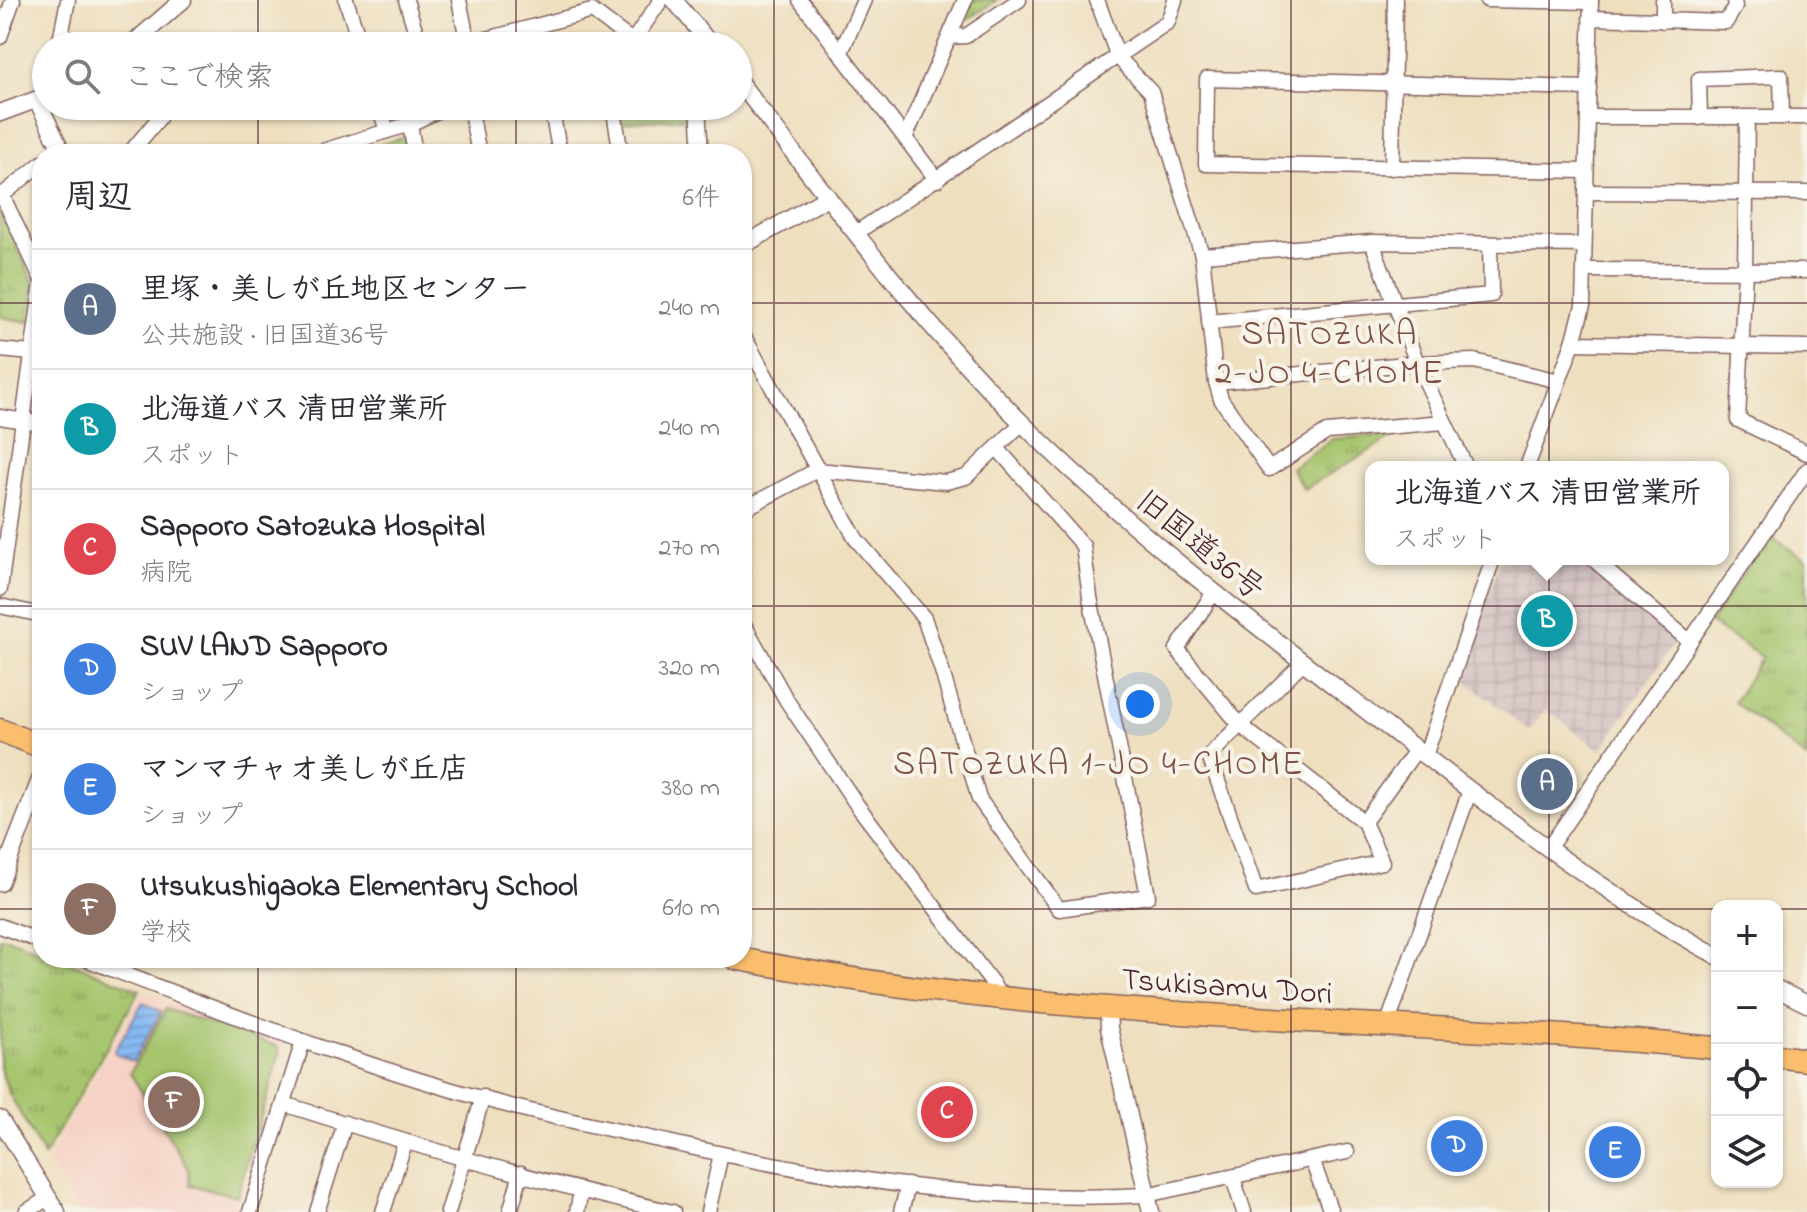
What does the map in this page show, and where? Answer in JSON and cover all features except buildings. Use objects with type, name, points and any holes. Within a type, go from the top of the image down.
[{"type":"highway","points":[[0,730],[32,743]]},
{"type":"highway","name":"Tsukisamu Dori","points":[[752,961],[1000,998],[1108,1009],[1711,1048]]},
{"type":"highway","points":[[1783,1057],[1807,1060]]},
{"type":"street","points":[[0,37],[3,20],[13,0]]},
{"type":"street","points":[[62,32],[68,0]]},
{"type":"street","points":[[156,32],[183,0]]},
{"type":"street","points":[[346,0],[356,32]]},
{"type":"street","points":[[406,0],[416,32]]},
{"type":"street","points":[[459,0],[466,32]]},
{"type":"street","points":[[642,32],[661,0]]},
{"type":"street","points":[[674,0],[700,32]]},
{"type":"street","points":[[800,0],[937,180]]},
{"type":"street","points":[[841,52],[864,0]]},
{"type":"street","points":[[906,136],[965,0]]},
{"type":"street","points":[[949,37],[966,36],[1019,0]]},
{"type":"street","points":[[1097,0],[1118,57],[1151,92],[1202,255],[1216,382],[1221,399],[1269,469],[1327,432],[1444,422]]},
{"type":"street","points":[[856,233],[1168,22],[1175,0]]},
{"type":"street","points":[[1392,168],[1395,0]]},
{"type":"street","points":[[1487,0],[1591,1],[1583,306],[1573,343],[1529,461]]},
{"type":"street","points":[[1663,0],[1663,21]]},
{"type":"street","points":[[1590,18],[1726,22],[1735,7],[1734,0]]},
{"type":"street","points":[[513,32],[592,11],[622,32]]},
{"type":"street","points":[[1700,118],[1699,79],[1781,76],[1782,117]]},
{"type":"street","points":[[1586,171],[1206,164],[1207,79],[1589,88]]},
{"type":"street","name":"旧国道36号","points":[[752,98],[942,338],[1022,423],[1098,495],[1214,592],[1548,849],[1711,952]]},
{"type":"street","points":[[0,113],[32,102]]},
{"type":"street","points":[[1588,117],[1807,117]]},
{"type":"street","points":[[1747,118],[1745,270],[1738,420],[1807,453]]},
{"type":"street","points":[[49,120],[56,144]]},
{"type":"street","points":[[140,144],[158,120]]},
{"type":"street","points":[[383,120],[387,131]]},
{"type":"street","points":[[345,144],[418,120]]},
{"type":"street","points":[[473,120],[477,144]]},
{"type":"street","points":[[554,120],[558,144]]},
{"type":"street","points":[[615,120],[619,144]]},
{"type":"street","points":[[699,120],[700,144]]},
{"type":"street","points":[[410,124],[413,144]]},
{"type":"street","points":[[32,171],[1,196],[32,260]]},
{"type":"street","points":[[1586,192],[1807,193]]},
{"type":"street","points":[[752,240],[828,197]]},
{"type":"street","points":[[1202,255],[1372,242],[1583,245]]},
{"type":"street","points":[[1372,242],[1417,363],[1463,461]]},
{"type":"street","points":[[1209,322],[1491,295],[1490,244]]},
{"type":"street","points":[[1585,270],[1807,271]]},
{"type":"street","points":[[1573,343],[1807,347]]},
{"type":"street","points":[[0,350],[32,353],[0,589]]},
{"type":"street","points":[[752,351],[856,539],[924,618],[979,799],[1059,909],[1148,896],[1090,597],[1083,546],[997,448]]},
{"type":"street","points":[[1216,382],[1417,363],[1474,361],[1559,381]]},
{"type":"street","points":[[0,417],[32,422]]},
{"type":"street","points":[[752,505],[817,470],[946,482],[966,477],[1022,423]]},
{"type":"street","points":[[1548,849],[1807,470]]},
{"type":"street","points":[[1364,822],[1421,753],[1491,565]]},
{"type":"street","points":[[1600,565],[1689,641]]},
{"type":"street","points":[[1214,592],[1177,649],[1240,725],[1364,822],[1382,862],[1256,890],[1209,756],[1240,725],[1303,662]]},
{"type":"street","points":[[0,606],[32,613]]},
{"type":"street","points":[[752,639],[787,701],[848,792],[993,984],[1000,998]]},
{"type":"street","points":[[1386,1028],[1470,790]]},
{"type":"street","points":[[0,883],[32,801]]},
{"type":"street","points":[[0,926],[32,938]]},
{"type":"street","points":[[109,968],[273,1032],[516,1107],[790,1168],[1014,1196],[1146,1195],[1347,1152]]},
{"type":"street","points":[[1783,992],[1807,1004]]},
{"type":"street","points":[[1108,1009],[1109,1028],[1151,1212]]},
{"type":"street","points":[[250,1212],[303,1041]]},
{"type":"street","points":[[448,1212],[483,1097]]},
{"type":"street","points":[[284,1104],[405,1142],[640,1208],[673,1212]]},
{"type":"street","points":[[0,1119],[52,1205],[26,1212]]},
{"type":"street","points":[[317,1212],[345,1123]]},
{"type":"street","points":[[383,1212],[405,1142]]},
{"type":"street","points":[[708,1212],[721,1154]]},
{"type":"street","points":[[1312,1160],[1331,1212]]},
{"type":"street","points":[[510,1212],[521,1173]]},
{"type":"street","points":[[1233,1178],[1244,1212]]},
{"type":"street","points":[[901,1212],[908,1185]]},
{"type":"street","points":[[577,1212],[581,1191]]},
{"type":"shaded area","points":[[1499,565],[1590,565],[1677,639],[1601,750],[1545,709],[1529,731],[1459,675]]},
{"type":"shaded area","points":[[143,993],[283,1041],[285,1045],[234,1212],[79,1212],[47,1160]]},
{"type":"green space","points":[[968,0],[997,0],[969,19],[962,14]]},
{"type":"green space","points":[[620,120],[661,120],[621,123]]},
{"type":"green space","points":[[402,138],[408,144],[379,144]]},
{"type":"green space","points":[[0,207],[32,279],[32,299],[29,322],[0,317]]},
{"type":"green space","points":[[1398,434],[1304,489],[1291,468],[1332,439]]},
{"type":"green space","points":[[1768,535],[1807,560],[1807,759],[1734,702],[1762,657],[1710,623]]},
{"type":"green space","points":[[0,938],[32,948],[32,968],[84,968],[140,990],[44,1156],[9,1093],[0,1068]]},
{"type":"green space","points":[[166,1009],[277,1046],[280,1052],[237,1196],[190,1185],[188,1168],[130,1073]]},
{"type":"water","points":[[143,1002],[161,1012],[133,1062],[114,1052]]},
{"type":"place","name":"北海道バス 清田営業所","points":[[1547,621]]},
{"type":"place","name":"里塚・美しが丘地区センター","points":[[1547,784]]},
{"type":"place","name":"Utsukushigaoka Elementary School","points":[[174,1102]]},
{"type":"place","name":"Sapporo Satozuka Hospital","points":[[947,1112]]},
{"type":"place","name":"SUV LAND Sapporo","points":[[1457,1146]]},
{"type":"place","name":"マンマチャオ美しが丘店","points":[[1615,1152]]},
{"type":"district","name":"SATOZUKA 2-JO 4-CHOME","points":[[1330,352]]},
{"type":"district","name":"SATOZUKA 1-JO 4-CHOME","points":[[1099,762]]}]
